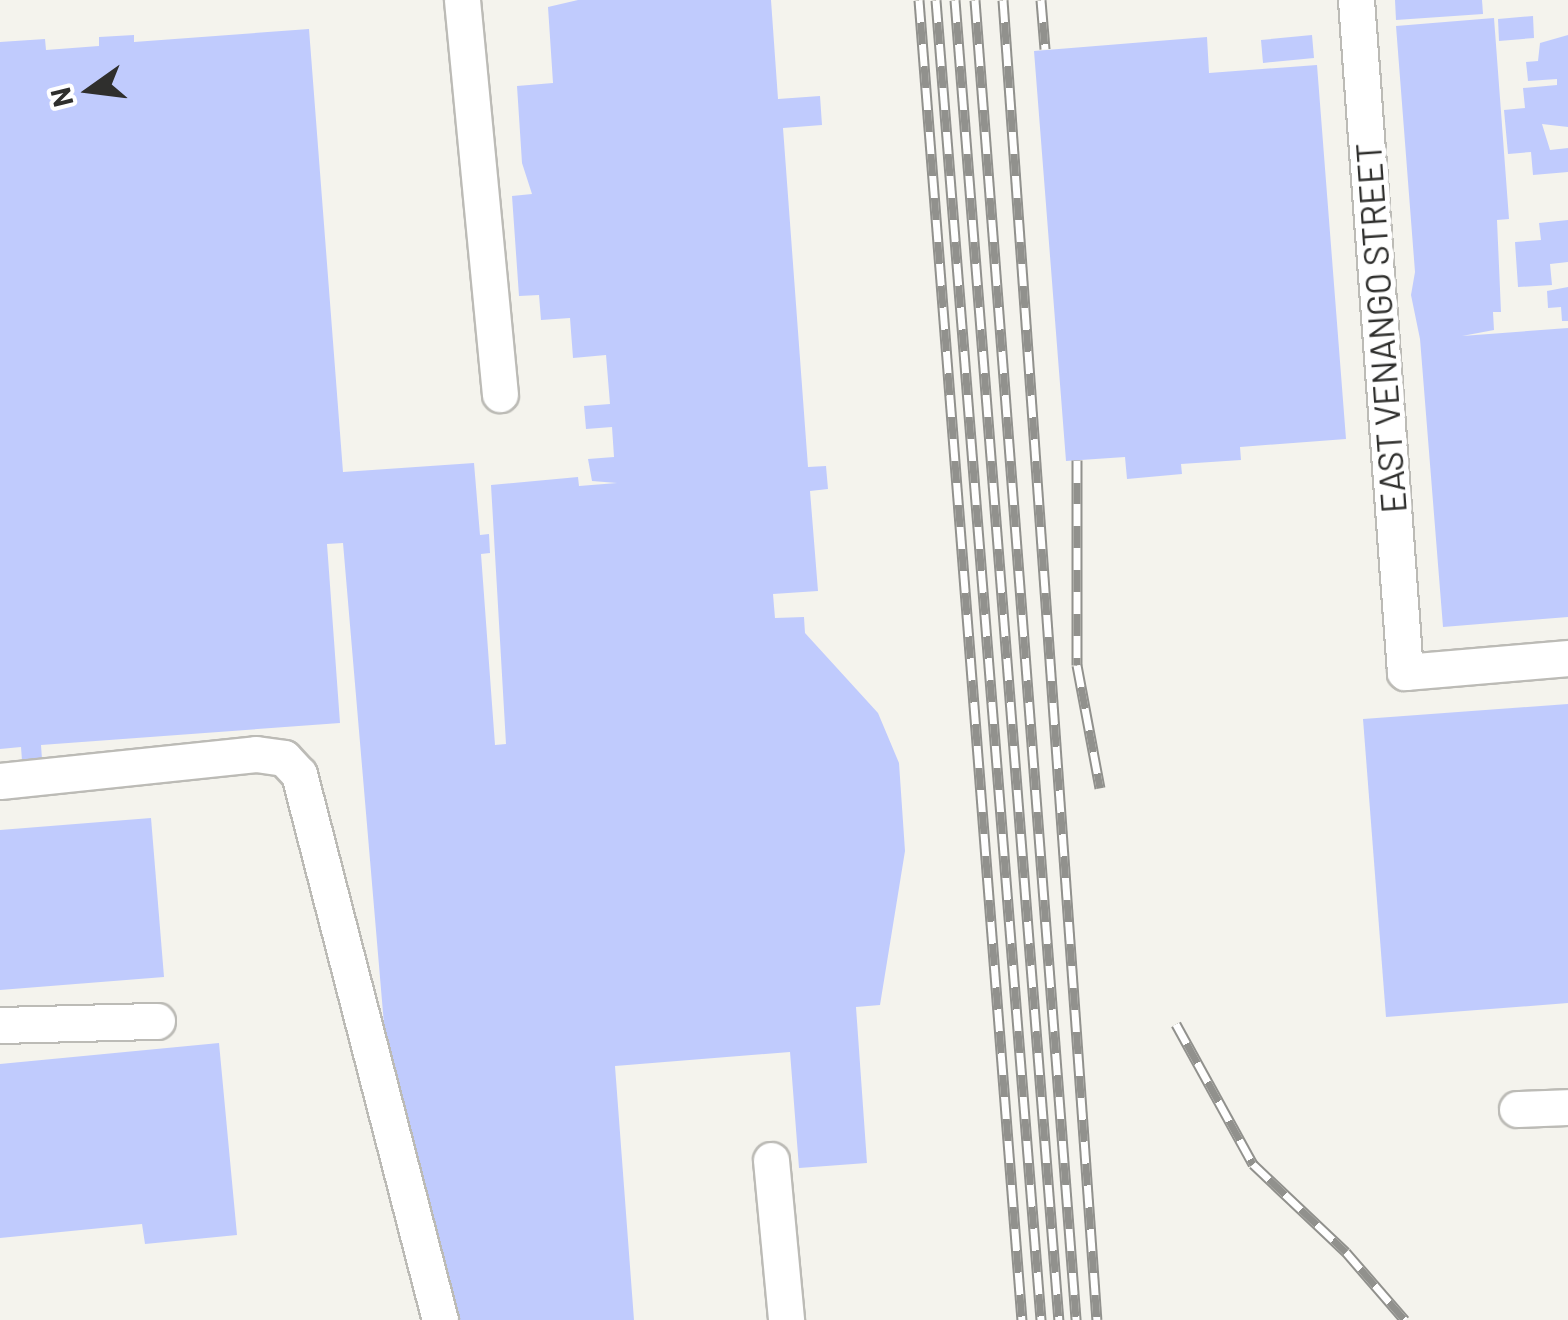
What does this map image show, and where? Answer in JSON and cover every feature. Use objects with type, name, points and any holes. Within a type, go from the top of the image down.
[{"type":"street","points":[[462,0],[500,394]]},
{"type":"street","name":"EAST VENANGO STREET","points":[[1356,0],[1405,672],[1568,658]]},
{"type":"street","points":[[0,781],[256,754],[284,758],[299,774],[440,1320]]},
{"type":"street","points":[[0,1025],[157,1020]]},
{"type":"street","points":[[1517,1109],[1568,1107]]},
{"type":"street","points":[[771,1160],[786,1320]]},
{"type":"building","points":[[578,0],[771,0],[778,99],[820,96],[822,125],[783,128],[808,467],[826,466],[828,489],[810,491],[818,591],[773,594],[775,618],[804,617],[805,633],[878,713],[899,763],[905,851],[880,1005],[856,1007],[867,1163],[799,1168],[790,1052],[615,1066],[634,1320],[446,1320],[389,1083],[343,543],[327,544],[340,723],[41,745],[43,773],[23,774],[21,747],[0,749],[0,42],[45,39],[46,50],[99,46],[99,37],[134,35],[134,42],[309,29],[343,472],[474,463],[480,535],[489,534],[490,553],[481,554],[495,745],[506,744],[491,485],[578,477],[579,486],[617,483],[592,481],[588,459],[614,457],[612,427],[586,429],[584,406],[610,404],[606,355],[573,358],[570,318],[541,320],[539,295],[519,296],[512,196],[532,194],[522,163],[517,86],[553,83],[548,7]]},
{"type":"building","points":[[1395,0],[1482,0],[1483,14],[1396,20]]},
{"type":"building","points":[[1533,16],[1534,38],[1499,41],[1498,19]]},
{"type":"building","points":[[1494,18],[1509,219],[1497,220],[1501,312],[1493,312],[1494,330],[1462,336],[1568,328],[1568,617],[1443,627],[1420,339],[1411,295],[1415,272],[1396,26]]},
{"type":"building","points":[[1312,35],[1314,58],[1263,63],[1261,40]]},
{"type":"building","points":[[1568,35],[1568,127],[1542,124],[1550,150],[1568,148],[1568,172],[1533,175],[1531,152],[1508,154],[1504,110],[1525,108],[1523,88],[1557,85],[1557,79],[1528,81],[1526,62],[1538,61],[1540,43]]},
{"type":"building","points":[[1207,37],[1209,73],[1317,65],[1346,439],[1240,447],[1241,460],[1181,464],[1182,474],[1127,479],[1125,457],[1066,461],[1034,51]]},
{"type":"building","points":[[1568,220],[1568,262],[1550,264],[1552,285],[1518,287],[1515,242],[1541,240],[1539,223]]},
{"type":"building","points":[[1568,287],[1568,321],[1562,321],[1561,307],[1548,308],[1547,291]]},
{"type":"building","points":[[1568,704],[1568,1003],[1386,1017],[1363,719]]},
{"type":"building","points":[[151,818],[164,977],[0,990],[0,830]]},
{"type":"building","points":[[219,1043],[237,1235],[145,1244],[142,1224],[0,1238],[0,1064]]},
{"type":"railway","points":[[919,0],[1022,1320]]},
{"type":"railway","points":[[936,0],[1041,1320]]},
{"type":"railway","points":[[955,0],[1059,1320]]},
{"type":"railway","points":[[975,0],[1076,1320]]},
{"type":"railway","points":[[1003,0],[1097,1320]]},
{"type":"railway","points":[[1041,0],[1045,49]]},
{"type":"railway","points":[[1077,460],[1077,665],[1100,788]]},
{"type":"railway","points":[[1176,1024],[1253,1164],[1346,1252],[1405,1320]]}]
